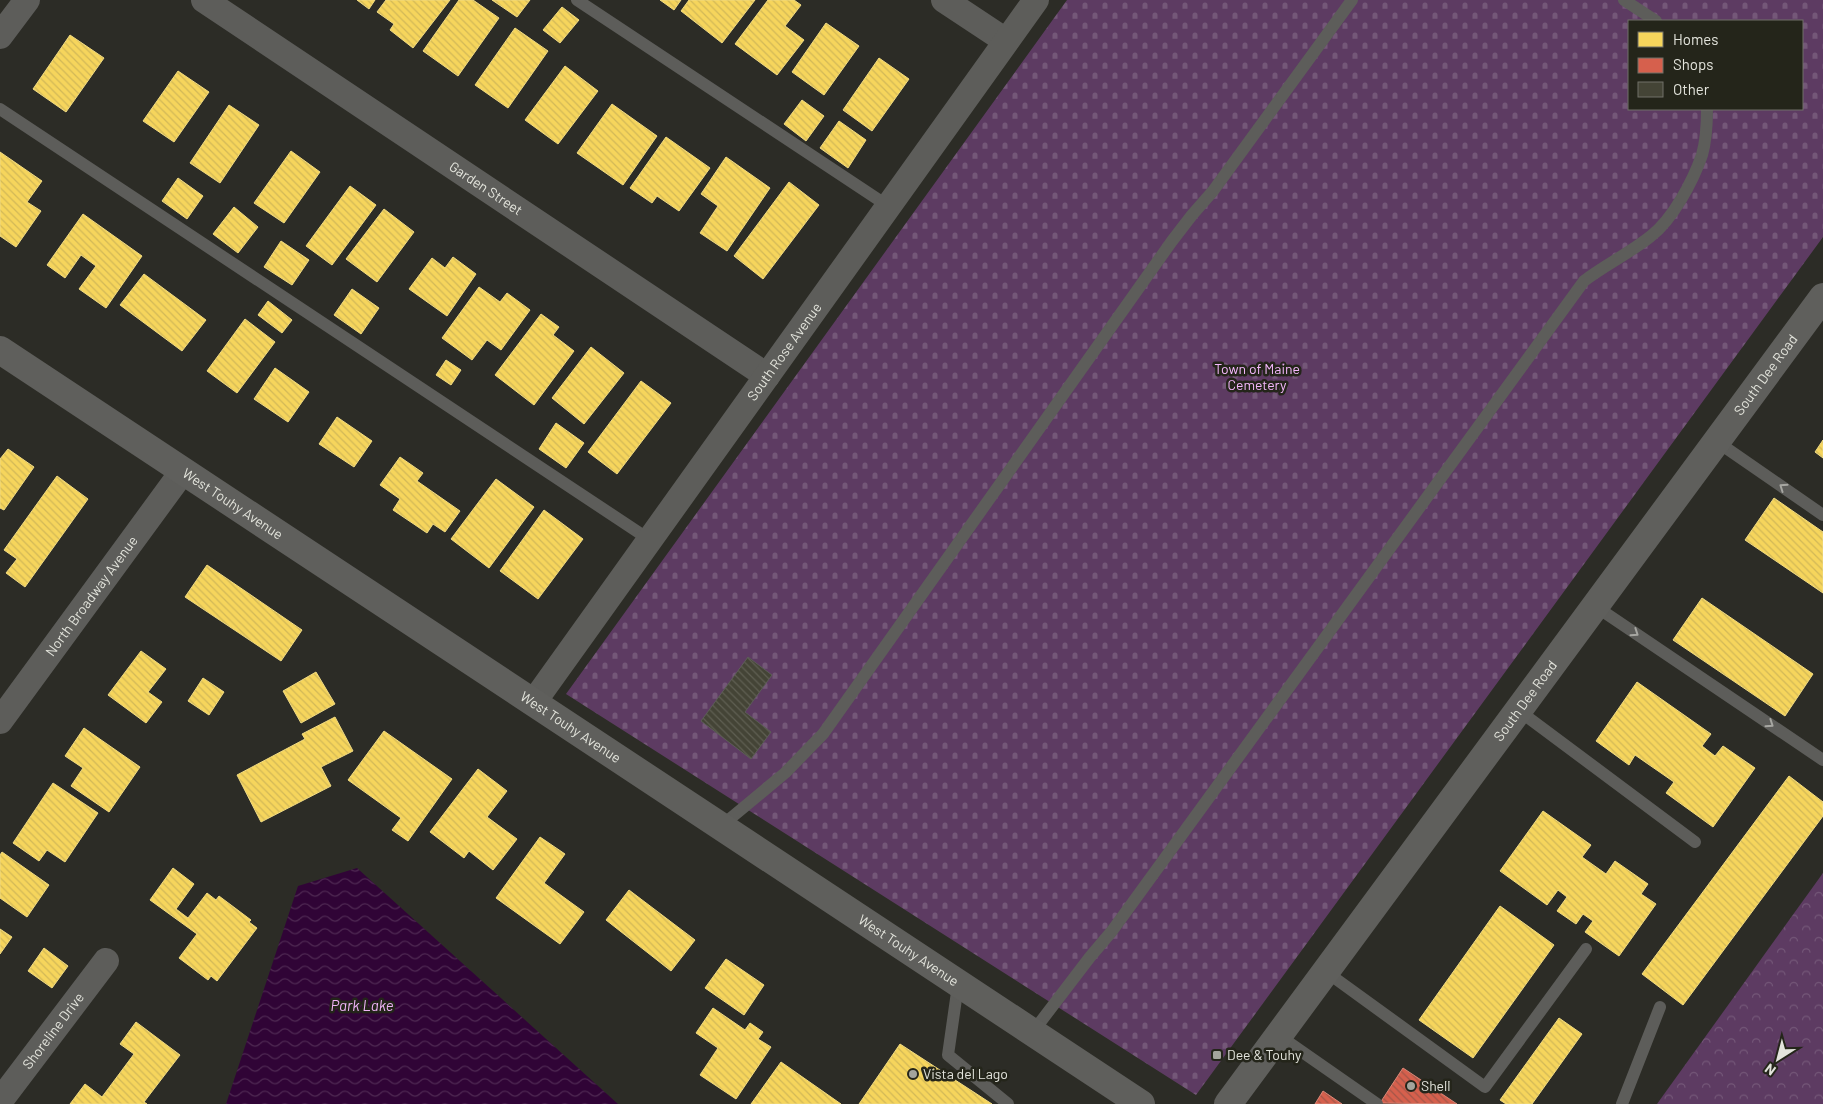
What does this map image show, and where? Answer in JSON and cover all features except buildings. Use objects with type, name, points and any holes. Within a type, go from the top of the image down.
[{"type":"main road","name":"South Dee Road","points":[[1228,1104],[1823,297]]},
{"type":"main road","name":"West Touhy Avenue","points":[[0,350],[1141,1104]]},
{"type":"street","points":[[0,36],[27,0]]},
{"type":"street","name":"Garden Street","points":[[204,0],[767,376]]},
{"type":"street","points":[[944,0],[1006,41]]},
{"type":"street","name":"South Rose Avenue","points":[[533,703],[1036,0]]},
{"type":"street","name":"North Broadway Avenue","points":[[0,721],[182,471]]},
{"type":"street","name":"Shoreline Drive","points":[[0,1101],[106,961]]},
{"type":"lane","points":[[577,0],[888,206]]},
{"type":"lane","points":[[720,827],[785,773],[823,734],[1192,214],[1213,191],[1352,0]]},
{"type":"lane","points":[[1624,0],[1654,20]]},
{"type":"lane","points":[[0,109],[650,540]]},
{"type":"lane","points":[[1032,1033],[1112,931],[1584,281],[1652,236],[1670,216],[1688,187],[1702,154],[1707,110]]},
{"type":"lane","points":[[1716,441],[1823,515]]},
{"type":"lane","points":[[1595,606],[1823,760]]},
{"type":"lane","points":[[1518,710],[1695,842]]},
{"type":"lane","points":[[1325,972],[1485,1087],[1586,949]]},
{"type":"lane","points":[[958,984],[948,1055],[1008,1104]]},
{"type":"lane","points":[[1622,1104],[1660,1007]]},
{"type":"lane","points":[[1278,1035],[1378,1104]]},
{"type":"green space","name":"Town of Maine Cemetery","points":[[1067,0],[1823,0],[1823,237],[1196,1095],[566,694]]},
{"type":"green space","points":[[1823,873],[1823,1104],[1657,1104]]},
{"type":"water","name":"Park Lake","points":[[357,868],[618,1104],[226,1104],[298,886]]},
{"type":"place","name":"Dee & Touhy","points":[[1217,1055]]},
{"type":"place","name":"Vista del Lago","points":[[913,1074]]},
{"type":"place","name":"Shell","points":[[1411,1086]]}]
